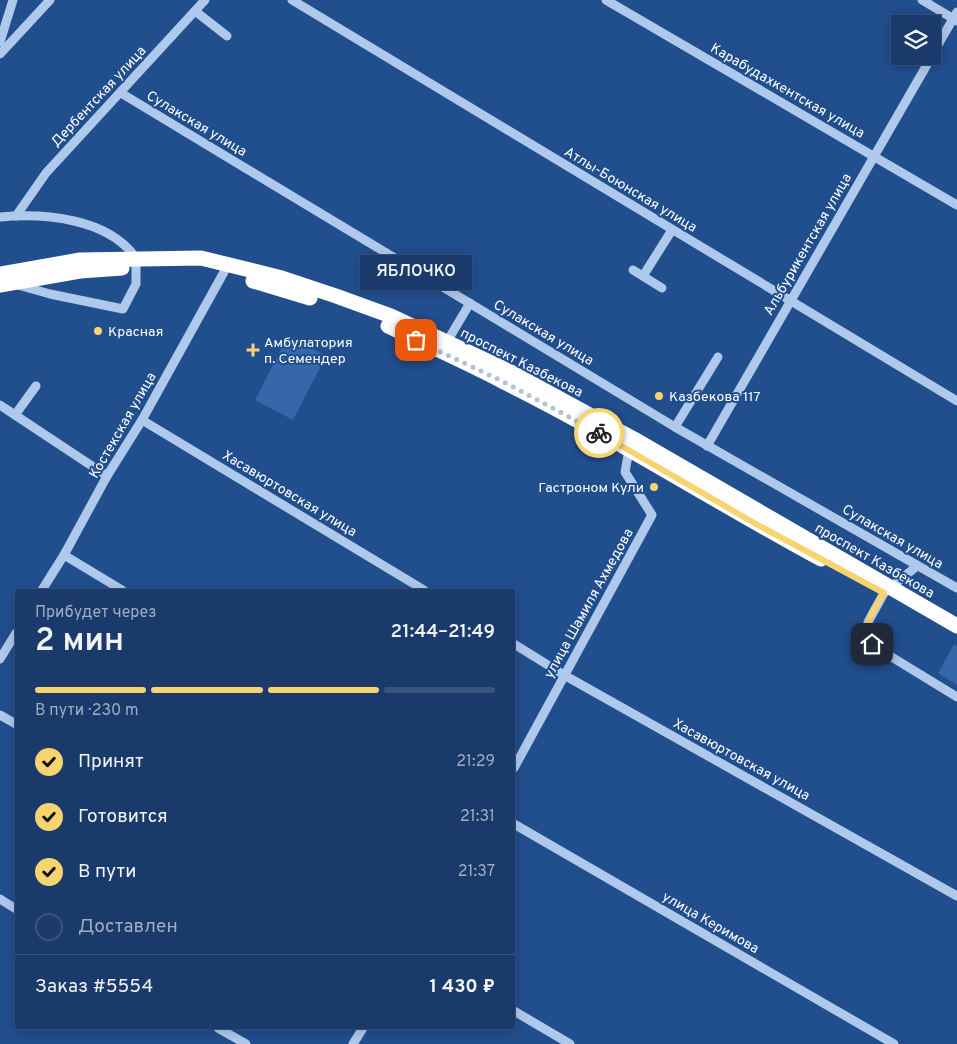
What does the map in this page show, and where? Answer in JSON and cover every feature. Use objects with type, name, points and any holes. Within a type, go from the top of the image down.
[{"type":"highway","name":"проспект Казбекова","points":[[3,280],[80,272],[136,262],[201,258],[282,278],[391,316],[509,371],[634,439],[888,590],[957,635]]},
{"type":"highway","name":"проспект Казбекова","points":[[136,262],[224,272],[333,304],[388,326],[504,382],[629,450],[756,524],[957,626]]},
{"type":"street","points":[[0,42],[13,0]]},
{"type":"street","points":[[0,54],[50,0]]},
{"type":"street","name":"Дербентская улица","points":[[16,216],[46,173],[205,0]]},
{"type":"street","name":"Атлы-Боюнская улица","points":[[292,0],[957,401]]},
{"type":"street","name":"Карабудахкентская улица","points":[[606,0],[957,205]]},
{"type":"street","points":[[922,0],[956,17]]},
{"type":"street","points":[[195,11],[227,36]]},
{"type":"street","name":"Альбурикентская улица","points":[[941,41],[956,17]]},
{"type":"street","name":"Альбурикентская улица","points":[[707,446],[926,65]]},
{"type":"street","name":"Сулакская улица","points":[[121,93],[707,446],[957,588]]},
{"type":"street","points":[[0,217],[16,216],[63,219],[80,223],[104,232],[122,242],[136,262],[136,284],[123,308],[50,294],[3,280]]},
{"type":"street","points":[[643,276],[672,230]]},
{"type":"street","points":[[634,270],[662,288]]},
{"type":"street","name":"Костекская улица","points":[[43,589],[64,555],[107,476],[142,420],[224,272]]},
{"type":"street","points":[[451,335],[470,304]]},
{"type":"street","points":[[675,427],[718,357]]},
{"type":"street","points":[[15,415],[36,386]]},
{"type":"street","points":[[0,405],[107,476]]},
{"type":"street","name":"Хасавюртовская улица","points":[[142,420],[422,589]]},
{"type":"street","name":"улица Шамиля Ахмедова","points":[[515,766],[652,515],[625,472],[629,450]]},
{"type":"street","points":[[64,555],[120,589]]},
{"type":"street","points":[[917,566],[888,590],[868,622],[869,640],[877,648],[957,698]]},
{"type":"street","points":[[0,659],[15,635]]},
{"type":"street","name":"Хасавюртовская улица","points":[[515,645],[957,896]]},
{"type":"street","points":[[0,715],[15,723]]},
{"type":"street","name":"улица Керимова","points":[[515,825],[894,1044]]},
{"type":"street","points":[[0,899],[15,908]]},
{"type":"street","points":[[515,1012],[570,1044]]},
{"type":"street","points":[[220,1029],[246,1044]]},
{"type":"street","points":[[353,1044],[362,1029]]},
{"type":"shaded area","points":[[288,336],[326,356],[293,420],[255,400]]},
{"type":"shaded area","points":[[954,644],[957,646],[957,685],[938,673]]},
{"type":"way so far","points":[[416,340],[504,382],[599,433]]},
{"type":"place","name":"Красная","points":[[98,331]]},
{"type":"place","name":"ЯБЛОЧКО","points":[[416,340]]},
{"type":"place","name":"Амбулатория п. Семендер","points":[[253,350]]},
{"type":"place","name":"Казбекова 117","points":[[659,396]]},
{"type":"place","name":"Гастроном Кули","points":[[654,487]]},
{"type":"route","points":[[599,433],[756,524],[884,593],[868,622],[867,635],[872,644]]}]
